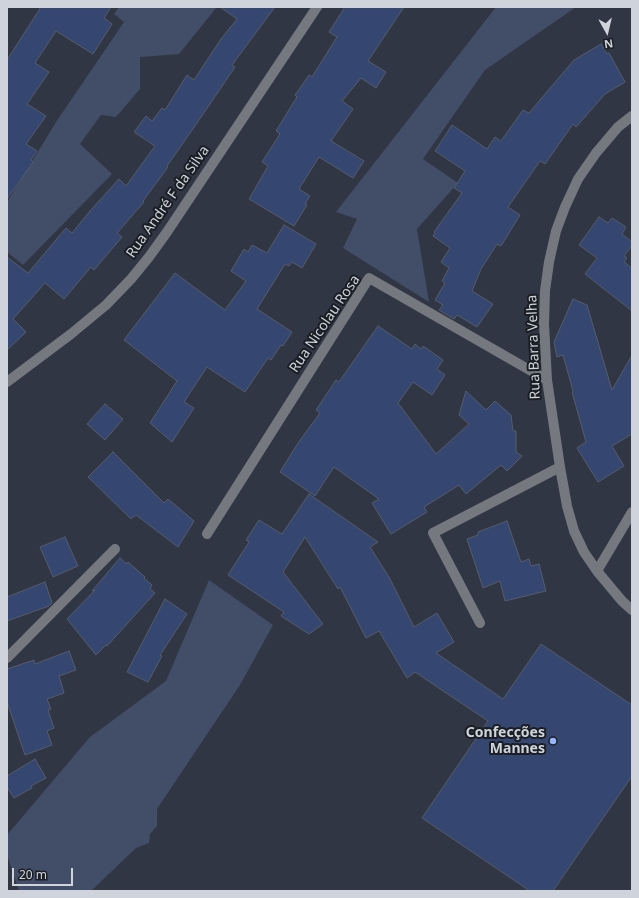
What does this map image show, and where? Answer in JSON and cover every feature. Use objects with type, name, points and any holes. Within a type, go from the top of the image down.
[{"type":"street","name":"Rua André F da Silva","points":[[7,382],[71,334],[106,304],[131,279],[167,232],[317,7]]},
{"type":"street","name":"Rua Barra Velha","points":[[632,116],[618,127],[596,153],[578,179],[565,206],[556,231],[549,262],[545,291],[544,324],[547,380],[560,467],[567,506],[574,531],[584,552],[596,571],[622,601],[632,610]]},
{"type":"street","name":"Rua Nicolau Rosa","points":[[207,534],[369,278],[547,380]]},
{"type":"street","points":[[480,623],[433,533],[560,467]]},
{"type":"street","points":[[596,571],[632,512]]},
{"type":"street","points":[[7,658],[115,549]]},
{"type":"shaded area","points":[[119,7],[217,7],[179,54],[140,57],[140,89],[116,117],[101,115],[80,144],[112,174],[23,265],[7,252],[7,202],[58,119],[124,22],[114,14]]},
{"type":"shaded area","points":[[496,7],[576,7],[485,70],[423,159],[458,183],[417,229],[429,302],[343,248],[357,219],[336,212]]},
{"type":"shaded area","points":[[209,580],[273,625],[240,685],[157,809],[157,826],[150,834],[149,843],[136,848],[91,891],[19,891],[7,855],[7,835],[90,737],[166,681]]},
{"type":"building","points":[[41,7],[111,7],[104,18],[112,24],[93,54],[56,31],[35,63],[49,72],[27,104],[46,116],[26,144],[37,151],[31,160],[33,162],[7,199],[7,60]]},
{"type":"building","points":[[220,7],[275,7],[232,65],[235,67],[167,166],[168,167],[143,201],[144,202],[117,233],[122,237],[94,270],[91,267],[64,299],[45,283],[13,319],[26,332],[7,350],[7,257],[28,273],[66,228],[72,233],[119,179],[126,186],[155,146],[134,132],[146,116],[152,121],[162,108],[165,110],[187,75],[194,80],[221,39],[237,19]]},
{"type":"building","points":[[345,7],[404,7],[368,61],[386,72],[376,88],[361,78],[342,101],[353,109],[331,141],[364,161],[353,178],[319,157],[299,189],[310,196],[305,204],[307,205],[294,226],[249,199],[268,166],[262,162],[280,134],[276,131],[297,97],[295,95],[309,75],[312,77],[337,37],[329,32]]},
{"type":"building","points":[[601,44],[607,54],[609,53],[625,82],[605,94],[576,127],[573,124],[545,164],[540,161],[508,207],[520,215],[501,246],[497,244],[481,269],[472,291],[493,304],[477,327],[457,315],[454,319],[439,310],[443,305],[435,300],[445,283],[442,281],[449,268],[441,262],[450,248],[433,236],[435,233],[434,232],[462,193],[454,188],[465,171],[435,151],[452,125],[487,149],[495,137],[501,141],[523,110],[529,113],[574,60]]},
{"type":"building","points":[[599,217],[608,223],[612,218],[626,227],[622,234],[632,242],[632,246],[624,256],[627,258],[624,262],[632,268],[632,311],[585,274],[597,258],[579,245]]},
{"type":"building","points":[[284,225],[316,244],[302,268],[292,262],[289,266],[285,264],[257,309],[292,332],[271,360],[268,358],[245,392],[207,367],[184,402],[194,408],[172,442],[150,423],[177,381],[124,340],[175,273],[225,310],[246,281],[231,271],[244,249],[248,252],[252,245],[267,253]]},
{"type":"building","points":[[573,299],[587,305],[612,390],[632,355],[632,434],[612,446],[624,466],[598,482],[577,448],[586,442],[563,355],[557,357],[554,342]]},
{"type":"building","points":[[378,326],[412,349],[415,344],[421,349],[423,346],[443,360],[437,369],[445,375],[432,395],[413,382],[398,403],[436,454],[469,424],[459,415],[466,391],[486,410],[495,401],[511,415],[513,431],[516,431],[516,452],[522,456],[507,471],[501,465],[466,494],[459,485],[424,507],[427,512],[391,534],[372,503],[379,499],[334,467],[315,496],[280,472],[298,443],[320,413],[316,410],[336,380],[339,382]]},
{"type":"building","points":[[105,404],[123,419],[105,440],[87,424]]},
{"type":"building","points":[[113,452],[164,503],[168,499],[194,521],[178,547],[136,515],[131,519],[88,477]]},
{"type":"building","name":"Confecções Mannes","points":[[309,494],[378,542],[370,547],[389,577],[414,627],[437,613],[454,642],[436,653],[503,699],[541,644],[632,705],[632,776],[553,891],[530,891],[422,818],[488,721],[415,672],[407,678],[379,631],[366,638],[340,587],[338,589],[305,537],[283,572],[323,624],[309,634],[281,616],[284,612],[228,575],[249,542],[246,540],[259,520],[282,534]]},
{"type":"building","points":[[507,521],[521,562],[529,559],[531,566],[539,564],[546,591],[505,601],[500,581],[483,588],[467,539],[478,535],[478,532]]},
{"type":"building","points":[[65,537],[78,566],[53,577],[40,547]]},
{"type":"building","points":[[120,558],[127,564],[128,562],[145,577],[144,578],[152,585],[150,589],[155,593],[107,646],[106,645],[96,655],[67,619],[95,590],[92,591]]},
{"type":"building","points":[[45,582],[52,603],[49,606],[7,621],[7,597]]},
{"type":"building","points":[[165,599],[187,614],[160,655],[162,656],[148,682],[127,672]]},
{"type":"building","points":[[69,651],[76,670],[59,676],[64,693],[47,699],[51,709],[48,710],[54,728],[47,731],[52,745],[25,755],[7,702],[7,669],[34,660],[35,664]]},
{"type":"building","points":[[35,759],[46,778],[14,798],[7,787],[7,776]]},
{"type":"place","name":"Confecções Mannes","points":[[553,741]]}]
